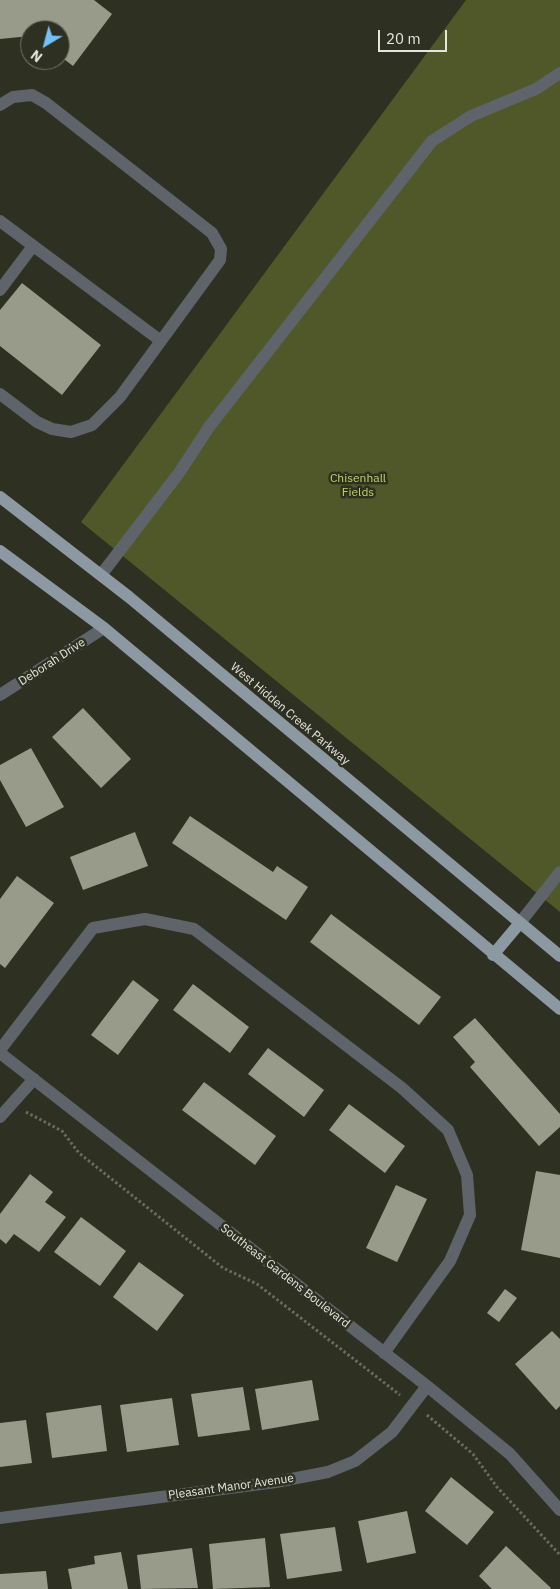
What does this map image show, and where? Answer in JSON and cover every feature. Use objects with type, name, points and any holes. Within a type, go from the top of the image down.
[{"type":"main road","name":"West Hidden Creek Parkway","points":[[0,497],[101,576],[560,956]]},
{"type":"main road","points":[[0,551],[104,628],[560,1009]]},
{"type":"main road","points":[[494,955],[519,924]]},
{"type":"street","points":[[101,576],[179,473],[208,427],[432,141],[471,116],[536,89],[560,73]]},
{"type":"street","points":[[0,106],[13,97],[22,96],[32,96],[46,103],[212,233],[221,249],[220,260],[161,341],[120,397],[92,426],[71,432],[52,429],[37,422],[0,394]]},
{"type":"street","points":[[0,221],[161,341]]},
{"type":"street","points":[[0,290],[33,246]]},
{"type":"street","name":"Deborah Drive","points":[[0,695],[104,628]]},
{"type":"street","points":[[519,924],[560,872]]},
{"type":"street","points":[[0,1051],[92,928],[145,919],[194,930],[402,1088],[448,1130],[467,1175],[470,1215],[450,1261],[384,1353]]},
{"type":"street","name":"Southeast Gardens Boulevard","points":[[0,1051],[428,1386],[510,1454],[560,1510]]},
{"type":"street","points":[[0,1118],[34,1079]]},
{"type":"street","name":"Pleasant Manor Avenue","points":[[0,1518],[276,1482],[328,1472],[355,1462],[392,1432],[428,1386]]},
{"type":"path","points":[[14,1101],[29,1114],[62,1131],[79,1153],[222,1268],[256,1284],[413,1404],[473,1454],[497,1487],[560,1555]]},
{"type":"green space","name":"Chisenhall Fields","points":[[466,0],[560,0],[560,912],[81,522]]},
{"type":"building","points":[[0,0],[94,0],[112,14],[73,66],[70,64],[70,20],[20,20],[20,37],[0,39]]},
{"type":"building","points":[[22,283],[101,345],[62,395],[0,346],[0,310]]},
{"type":"building","points":[[83,708],[131,759],[101,788],[52,737]]},
{"type":"building","points":[[31,748],[64,807],[26,827],[0,780],[0,765]]},
{"type":"building","points":[[190,816],[273,872],[277,866],[308,887],[286,920],[172,843]]},
{"type":"building","points":[[135,832],[148,866],[83,890],[70,857]]},
{"type":"building","points":[[17,876],[54,903],[5,968],[0,964],[0,899]]},
{"type":"building","points":[[331,914],[441,997],[419,1025],[310,942]]},
{"type":"building","points":[[133,980],[159,1000],[118,1055],[91,1035]]},
{"type":"building","points":[[193,984],[249,1027],[230,1053],[173,1010]]},
{"type":"building","points":[[475,1018],[560,1114],[560,1127],[539,1146],[470,1067],[475,1062],[453,1037]]},
{"type":"building","points":[[268,1048],[324,1090],[304,1117],[248,1074]]},
{"type":"building","points":[[204,1082],[276,1136],[255,1165],[182,1110]]},
{"type":"building","points":[[349,1104],[405,1146],[385,1173],[329,1130]]},
{"type":"building","points":[[536,1171],[560,1175],[560,1258],[521,1250]]},
{"type":"building","points":[[30,1174],[53,1192],[45,1202],[66,1217],[39,1252],[14,1234],[6,1244],[0,1239],[0,1214]]},
{"type":"building","points":[[396,1185],[427,1199],[397,1262],[366,1248]]},
{"type":"building","points":[[81,1217],[126,1251],[100,1286],[54,1252]]},
{"type":"building","points":[[139,1262],[184,1295],[157,1331],[113,1297]]},
{"type":"building","points":[[505,1289],[517,1298],[499,1322],[487,1313]]},
{"type":"building","points":[[552,1331],[560,1339],[560,1406],[556,1410],[515,1364]]},
{"type":"building","points":[[312,1380],[319,1420],[262,1430],[255,1389]]},
{"type":"building","points":[[243,1387],[250,1430],[198,1437],[191,1394]]},
{"type":"building","points":[[172,1398],[179,1445],[127,1452],[120,1405]]},
{"type":"building","points":[[101,1405],[107,1451],[52,1458],[46,1413]]},
{"type":"building","points":[[26,1420],[32,1463],[0,1467],[0,1423]]},
{"type":"building","points":[[451,1477],[494,1512],[467,1545],[425,1511]]},
{"type":"building","points":[[407,1511],[416,1553],[367,1563],[358,1521]]},
{"type":"building","points":[[335,1527],[342,1571],[287,1579],[280,1534]]},
{"type":"building","points":[[265,1538],[270,1587],[213,1589],[209,1544]]},
{"type":"building","points":[[506,1546],[551,1588],[492,1589],[479,1576]]},
{"type":"building","points":[[192,1548],[198,1588],[141,1589],[137,1555]]},
{"type":"building","points":[[121,1552],[128,1589],[72,1589],[68,1569],[95,1564],[94,1556]]},
{"type":"building","points":[[46,1571],[48,1589],[0,1589],[0,1574]]}]
